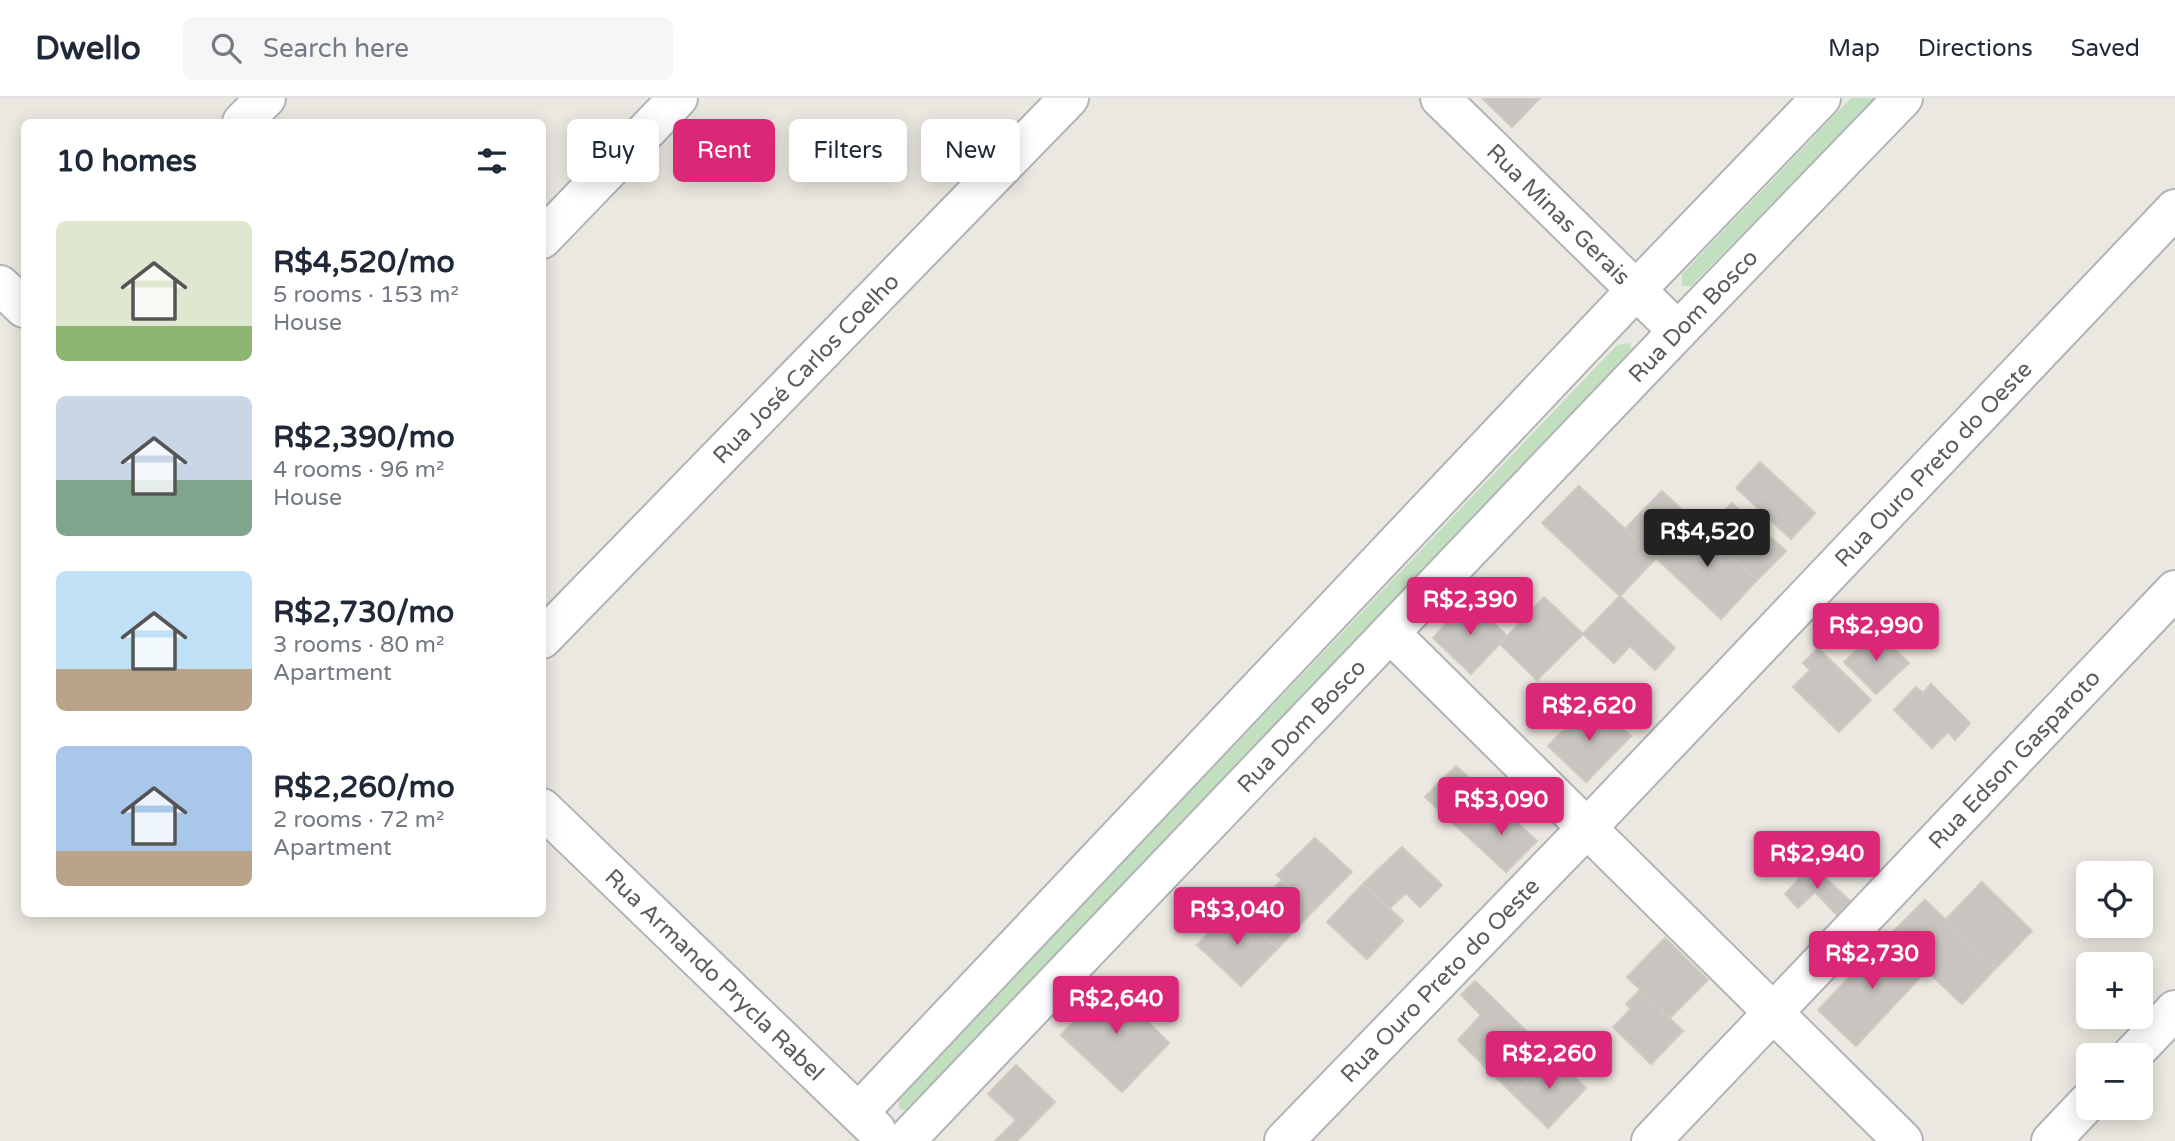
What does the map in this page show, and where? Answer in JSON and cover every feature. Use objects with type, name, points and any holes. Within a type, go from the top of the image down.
[{"type":"street","points":[[245,119],[266,98]]},
{"type":"street","points":[[546,235],[678,98]]},
{"type":"street","name":"Rua José Carlos Coelho","points":[[546,635],[1069,98]]},
{"type":"street","name":"Rua Minas Gerais","points":[[1440,98],[1678,331]]},
{"type":"street","points":[[859,1112],[1821,98]]},
{"type":"street","name":"Rua Dom Bosco","points":[[905,1141],[1903,98]]},
{"type":"street","name":"Rua Ouro Preto do Oeste","points":[[1284,1141],[1586,829],[2175,209]]},
{"type":"street","points":[[0,285],[21,305]]},
{"type":"street","name":"Rua Edson Gasparoto","points":[[1651,1141],[2175,590]]},
{"type":"street","points":[[1390,633],[1903,1141]]},
{"type":"street","name":"Rua Armando Prycla Rabel","points":[[546,812],[888,1141]]},
{"type":"street","points":[[2143,1043],[2175,1010]]},
{"type":"street","points":[[2051,1141],[2076,1115]]},
{"type":"green space","points":[[1851,98],[1876,98],[1691,286],[1682,286],[1682,274]]},
{"type":"green space","points":[[1630,343],[1632,356],[911,1111],[899,1109],[899,1097],[1617,345]]},
{"type":"building","points":[[1482,98],[1540,98],[1512,127]]},
{"type":"building","points":[[1760,462],[1815,513],[1791,539],[1736,488]]},
{"type":"building","points":[[1579,486],[1656,558],[1620,596],[1542,523]]},
{"type":"building","points":[[1662,491],[1693,520],[1656,558],[1625,529]]},
{"type":"building","points":[[1732,503],[1786,551],[1757,580],[1705,531]]},
{"type":"building","points":[[1693,520],[1757,580],[1721,619],[1656,558]]},
{"type":"building","points":[[1620,596],[1675,648],[1655,670],[1630,646],[1614,663],[1583,634]]},
{"type":"building","points":[[1544,597],[1583,634],[1537,680],[1500,644]]},
{"type":"building","points":[[1469,599],[1507,636],[1471,674],[1433,638]]},
{"type":"building","points":[[1876,631],[1909,663],[1876,694],[1844,662]]},
{"type":"building","points":[[1818,648],[1871,700],[1839,732],[1793,687],[1810,670],[1803,663]]},
{"type":"building","points":[[1931,684],[1970,723],[1955,740],[1948,732],[1932,748],[1894,710],[1916,687],[1923,693]]},
{"type":"building","points":[[1585,708],[1597,720],[1606,712],[1631,736],[1586,782],[1548,746]]},
{"type":"building","points":[[1456,766],[1496,803],[1465,834],[1425,797]]},
{"type":"building","points":[[1496,803],[1537,841],[1506,872],[1465,834]]},
{"type":"building","points":[[1315,838],[1352,872],[1314,910],[1277,875]]},
{"type":"building","points":[[1402,847],[1442,885],[1420,907],[1406,893],[1390,908],[1363,884]]},
{"type":"building","points":[[1812,865],[1850,901],[1837,915],[1815,892],[1798,908],[1785,894]]},
{"type":"building","points":[[1282,880],[1314,910],[1278,948],[1253,925],[1275,904],[1267,895]]},
{"type":"building","points":[[1982,882],[2032,931],[1996,968],[1945,920]]},
{"type":"building","points":[[1363,884],[1403,921],[1367,959],[1327,922]]},
{"type":"building","points":[[1925,900],[1996,968],[1962,1004],[1889,936]]},
{"type":"building","points":[[1233,907],[1278,948],[1241,986],[1197,945]]},
{"type":"building","points":[[1889,936],[1926,971],[1856,1046],[1818,1010]]},
{"type":"building","points":[[1665,938],[1708,980],[1670,1018],[1627,977]]},
{"type":"building","points":[[1116,978],[1148,1008],[1141,1015],[1169,1043],[1122,1092],[1061,1035]]},
{"type":"building","points":[[1475,981],[1551,1055],[1513,1094],[1458,1040],[1481,1015],[1461,995]]},
{"type":"building","points":[[1640,990],[1683,1031],[1651,1064],[1613,1027],[1631,1009],[1626,1004]]},
{"type":"building","points":[[1551,1055],[1586,1088],[1548,1128],[1513,1094]]},
{"type":"building","points":[[1016,1065],[1055,1102],[1017,1141],[995,1141],[1016,1120],[988,1094]]}]
